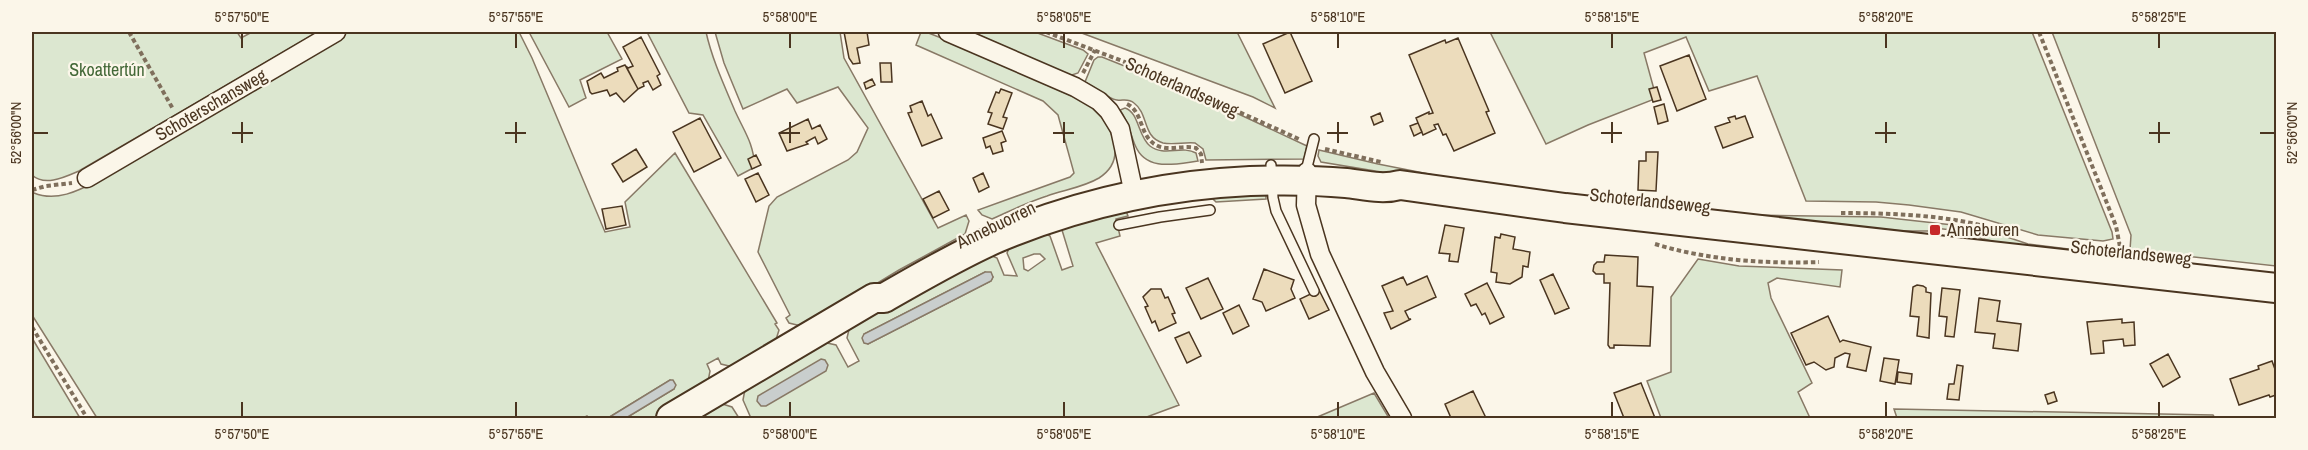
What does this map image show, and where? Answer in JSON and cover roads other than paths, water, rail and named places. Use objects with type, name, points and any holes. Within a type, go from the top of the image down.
[{"type":"main road","name":"Schoterlandseweg","points":[[1134,203],[1184,200],[1271,173],[1310,158],[1389,188],[1400,185],[1484,199],[2277,288]]},
{"type":"main road","name":"Schoterlandseweg","points":[[1134,203],[1203,167],[1271,173]]},
{"type":"main road","name":"Annebuorren","points":[[671,418],[874,298],[884,298],[997,238],[1083,207],[1134,203]]},
{"type":"street","name":"Schoterschansweg","points":[[87,178],[336,32]]},
{"type":"street","points":[[948,32],[1075,87],[1099,101],[1109,111],[1120,129],[1134,203]]},
{"type":"street","points":[[1310,158],[1307,211],[1320,254],[1375,372],[1402,418]]},
{"type":"lane","points":[[1271,173],[1276,211],[1314,291]]},
{"type":"lane","name":"Schoterlandseweg","points":[[1184,200],[1210,210]]},
{"type":"lane","name":"Schoterlandseweg","points":[[1119,225],[1134,203]]},
{"type":"place","name":"Anneburen","points":[[1935,230]]},
{"type":"park label","name":"Skoattertún","points":[[107,70]]}]
